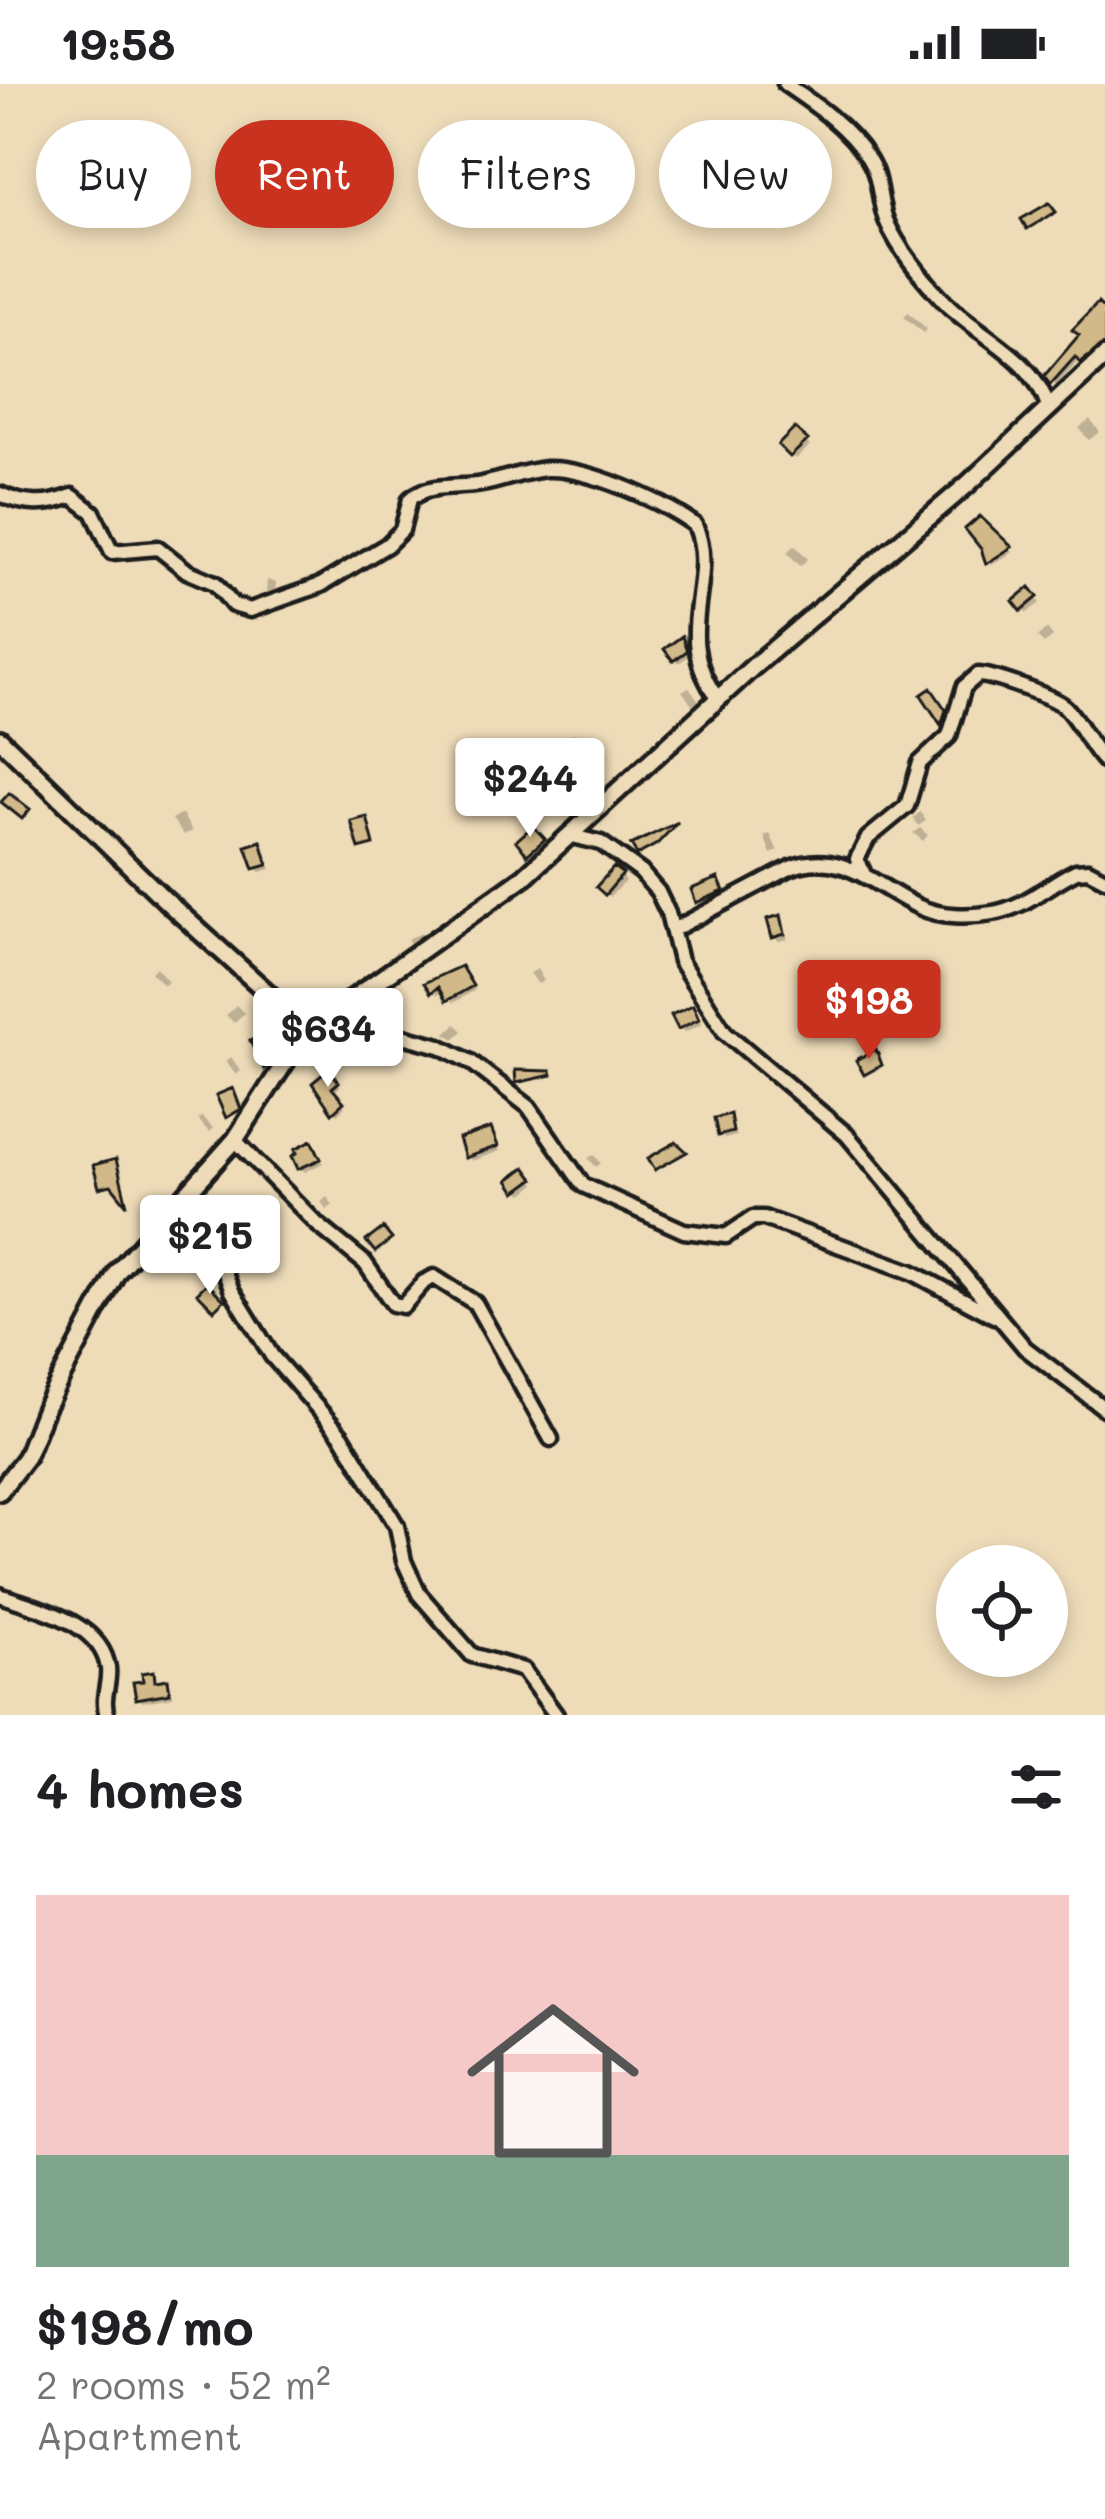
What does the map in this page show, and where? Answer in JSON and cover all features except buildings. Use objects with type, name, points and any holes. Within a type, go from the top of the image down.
[{"type":"street","points":[[785,84],[853,138],[876,172],[886,218],[916,268],[965,321],[1036,376],[1048,406]]},
{"type":"street","points":[[0,1491],[26,1457],[45,1408],[117,1272],[235,1140],[304,1033],[524,877],[718,699],[968,484],[1105,356]]},
{"type":"street","points":[[0,494],[27,505],[72,496],[93,512],[112,552],[158,548],[187,571],[215,583],[233,604],[250,610],[321,585],[387,545],[402,530],[410,499],[417,493],[552,469],[605,482],[695,525],[702,553],[695,624],[698,657],[701,674],[718,699]]},
{"type":"street","points":[[863,873],[857,859],[862,845],[907,806],[920,763],[950,736],[964,687],[978,675],[1056,701],[1105,762]]},
{"type":"street","points":[[0,740],[269,994],[304,1033],[404,1036],[456,1053],[530,1107],[584,1185],[647,1217],[684,1231],[726,1236],[753,1218],[764,1218],[912,1272],[995,1317]]},
{"type":"street","points":[[568,835],[601,843],[640,872],[658,892],[680,961],[725,1032],[847,1135],[1025,1348],[1105,1409]]},
{"type":"street","points":[[673,930],[797,865],[821,862],[863,873],[923,909],[955,914],[978,915],[1016,907],[1076,871],[1105,879]]},
{"type":"street","points":[[235,1140],[317,1224],[364,1263],[393,1304],[403,1306],[434,1276],[475,1303],[551,1439]]},
{"type":"street","points":[[170,1217],[215,1247],[232,1291],[272,1356],[342,1436],[398,1526],[404,1561],[419,1594],[475,1657],[523,1670],[556,1715]]},
{"type":"street","points":[[0,1595],[49,1611],[91,1639],[108,1672],[103,1697],[106,1715]]}]
